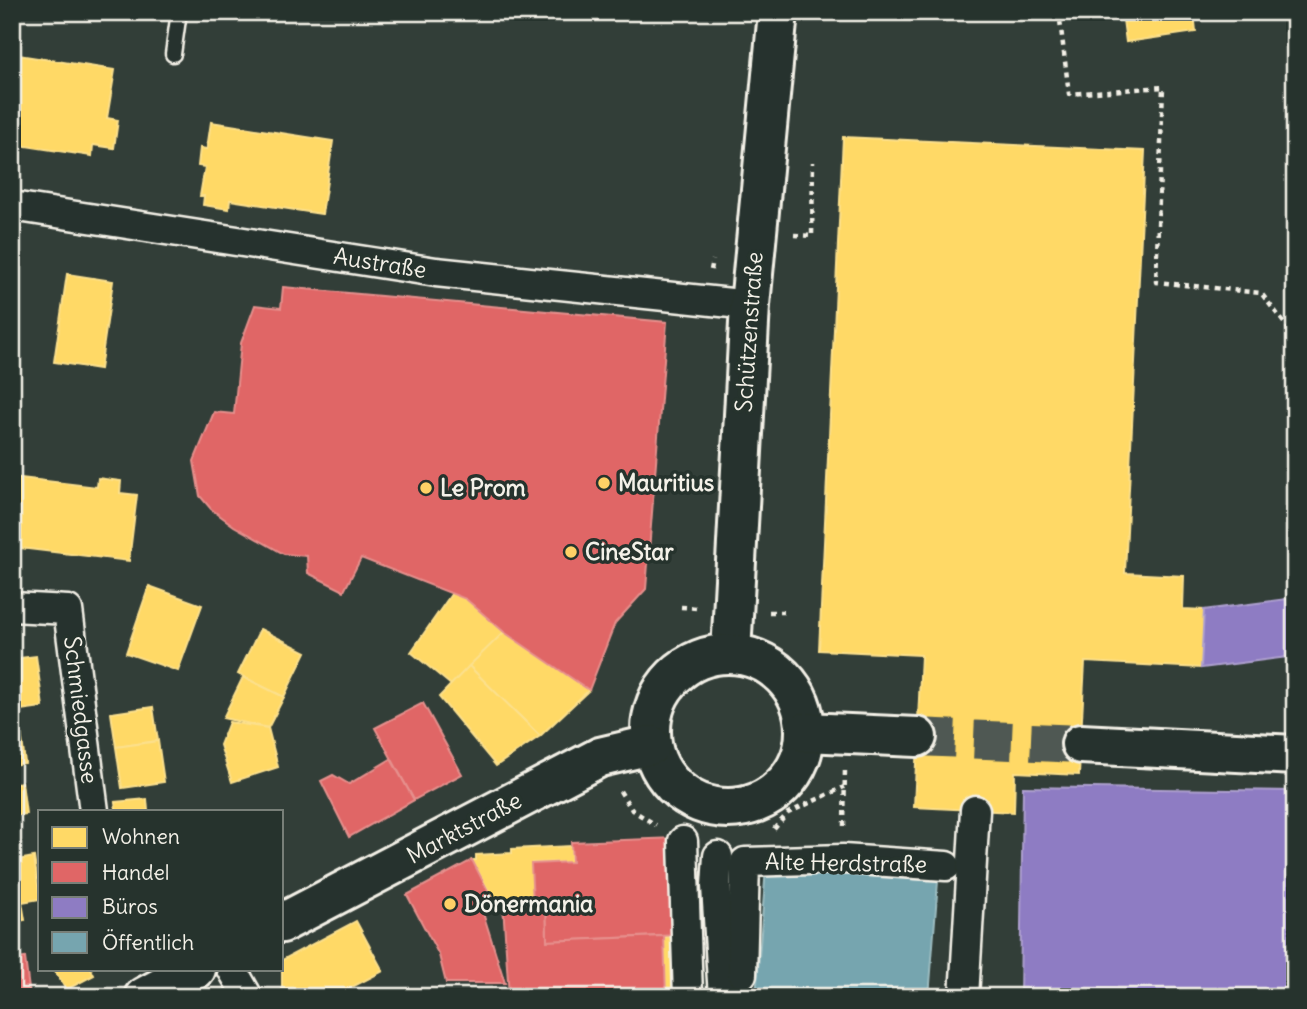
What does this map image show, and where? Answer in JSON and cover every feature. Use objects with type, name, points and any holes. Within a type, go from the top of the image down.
[{"type":"main road","name":"Schützenstraße","points":[[731,653],[750,304],[778,12]]},
{"type":"main road","points":[[731,653],[754,658],[775,669],[792,686],[802,708],[805,732],[800,760],[785,784],[762,802],[734,809],[706,806],[680,793],[661,772],[651,745],[651,717],[661,691],[679,670],[703,657],[731,653]]},
{"type":"main road","points":[[805,732],[917,737]]},
{"type":"main road","points":[[1081,744],[1287,747]]},
{"type":"main road","name":"Marktstraße","points":[[284,922],[600,757],[651,745]]},
{"type":"main road","points":[[153,984],[193,970]]},
{"type":"street","name":"Austraße","points":[[12,206],[436,272],[750,304]]},
{"type":"street","name":"Schmiedgasse","points":[[12,607],[68,610],[94,810]]},
{"type":"street","points":[[964,997],[975,810]]},
{"type":"street","points":[[683,841],[688,997]]},
{"type":"street","name":"Alte Herdstraße","points":[[732,859],[843,859],[946,866]]},
{"type":"street","points":[[732,859],[742,974]]},
{"type":"street","points":[[723,997],[716,886],[732,859]]},
{"type":"street","points":[[233,970],[248,997]]},
{"type":"lane","points":[[173,54],[179,12]]},
{"type":"path","points":[[1059,12],[1069,94],[1163,87],[1156,282],[1261,293],[1295,337]]},
{"type":"path","points":[[812,236],[813,162]]},
{"type":"path","points":[[681,607],[702,608]]},
{"type":"path","points":[[843,859],[845,773]]},
{"type":"path","points":[[732,859],[788,813],[845,787]]},
{"type":"building: Wohnen","points":[[1122,12],[1194,12],[1196,32],[1126,42]]},
{"type":"building: Wohnen","points":[[1219,12],[1279,12],[1219,18]]},
{"type":"building: Wohnen","points":[[12,54],[115,70],[107,118],[118,120],[114,148],[93,145],[92,156],[12,144]]},
{"type":"building: Wohnen","points":[[211,122],[333,141],[322,214],[230,200],[229,209],[203,205],[204,196],[200,196],[205,167],[198,166],[200,148],[207,149]]},
{"type":"building: Wohnen","points":[[843,137],[1145,151],[1125,573],[1184,576],[1183,609],[1204,610],[1201,668],[1085,662],[1079,775],[1015,772],[1014,812],[914,807],[921,655],[819,650]]},
{"type":"building: Wohnen","points":[[67,274],[113,281],[100,369],[54,362]]},
{"type":"building: Wohnen","points":[[12,477],[97,487],[98,478],[121,481],[120,493],[137,495],[129,561],[12,547]]},
{"type":"building: Wohnen","points":[[149,586],[202,605],[178,671],[126,653]]},
{"type":"building: Wohnen","points":[[452,593],[466,599],[504,632],[451,685],[411,652]]},
{"type":"building: Wohnen","points":[[260,629],[306,652],[284,697],[238,674]]},
{"type":"building: Wohnen","points":[[504,632],[589,690],[540,736],[469,666]]},
{"type":"building: Wohnen","points":[[36,656],[43,707],[12,711],[12,659]]},
{"type":"building: Wohnen","points":[[469,666],[540,736],[496,766],[439,697]]},
{"type":"building: Wohnen","points":[[243,677],[284,697],[268,728],[223,718]]},
{"type":"building: Wohnen","points":[[153,707],[158,741],[116,747],[111,713]]},
{"type":"building: Wohnen","points":[[229,722],[268,728],[278,767],[232,782],[220,745]]},
{"type":"building: Wohnen","points":[[20,724],[25,763],[12,765],[12,725]]},
{"type":"building: Wohnen","points":[[158,741],[164,782],[122,788],[116,747]]},
{"type":"building: Wohnen","points":[[22,782],[26,814],[12,816],[12,784]]},
{"type":"building: Wohnen","points":[[147,799],[148,810],[116,810],[115,802]]},
{"type":"building: Wohnen","points":[[571,846],[571,862],[532,863],[533,903],[496,904],[472,860],[476,860],[476,855],[512,853],[512,849]]},
{"type":"building: Wohnen","points":[[34,857],[38,899],[22,902],[25,920],[12,922],[12,861]]},
{"type":"building: Wohnen","points":[[356,921],[383,971],[348,989],[348,997],[282,997],[284,959]]},
{"type":"building: Wohnen","points":[[680,936],[676,997],[666,997],[664,937]]},
{"type":"building: Wohnen","points":[[55,970],[92,970],[94,975],[66,990]]},
{"type":"building: Handel","name":"Le Prom","points":[[283,287],[667,322],[646,589],[615,623],[589,690],[504,632],[466,599],[361,558],[344,591],[308,573],[307,556],[284,554],[234,526],[211,509],[200,496],[194,461],[214,412],[234,414],[241,343],[255,305],[281,308]]},
{"type":"building: Handel","points":[[423,703],[462,774],[414,800],[375,728]]},
{"type":"building: Handel","points":[[391,759],[414,800],[349,837],[321,781],[333,775],[349,784]]},
{"type":"building: Handel","points":[[676,838],[679,935],[547,941],[546,902],[533,903],[531,864],[572,862],[571,842]]},
{"type":"building: Handel","points":[[472,860],[496,906],[483,913],[505,983],[446,983],[439,955],[407,895]]},
{"type":"building: Handel","points":[[546,902],[547,941],[664,936],[666,997],[509,997],[503,904]]},
{"type":"building: Handel","points":[[25,958],[30,997],[12,997],[12,960]]},
{"type":"building: Büros","points":[[1295,598],[1295,656],[1201,668],[1204,610]]},
{"type":"building: Büros","points":[[1023,787],[1295,791],[1295,997],[1020,997]]},
{"type":"building: Öffentlich","points":[[766,868],[938,881],[929,997],[756,997]]},
{"type":"tunnel","points":[[917,737],[1081,744]]},
{"type":"place","name":"Mauritius","points":[[604,483]]},
{"type":"place","name":"Le Prom","points":[[426,488]]},
{"type":"place","name":"CineStar","points":[[571,552]]},
{"type":"place","name":"Dönermania","points":[[450,904]]}]
